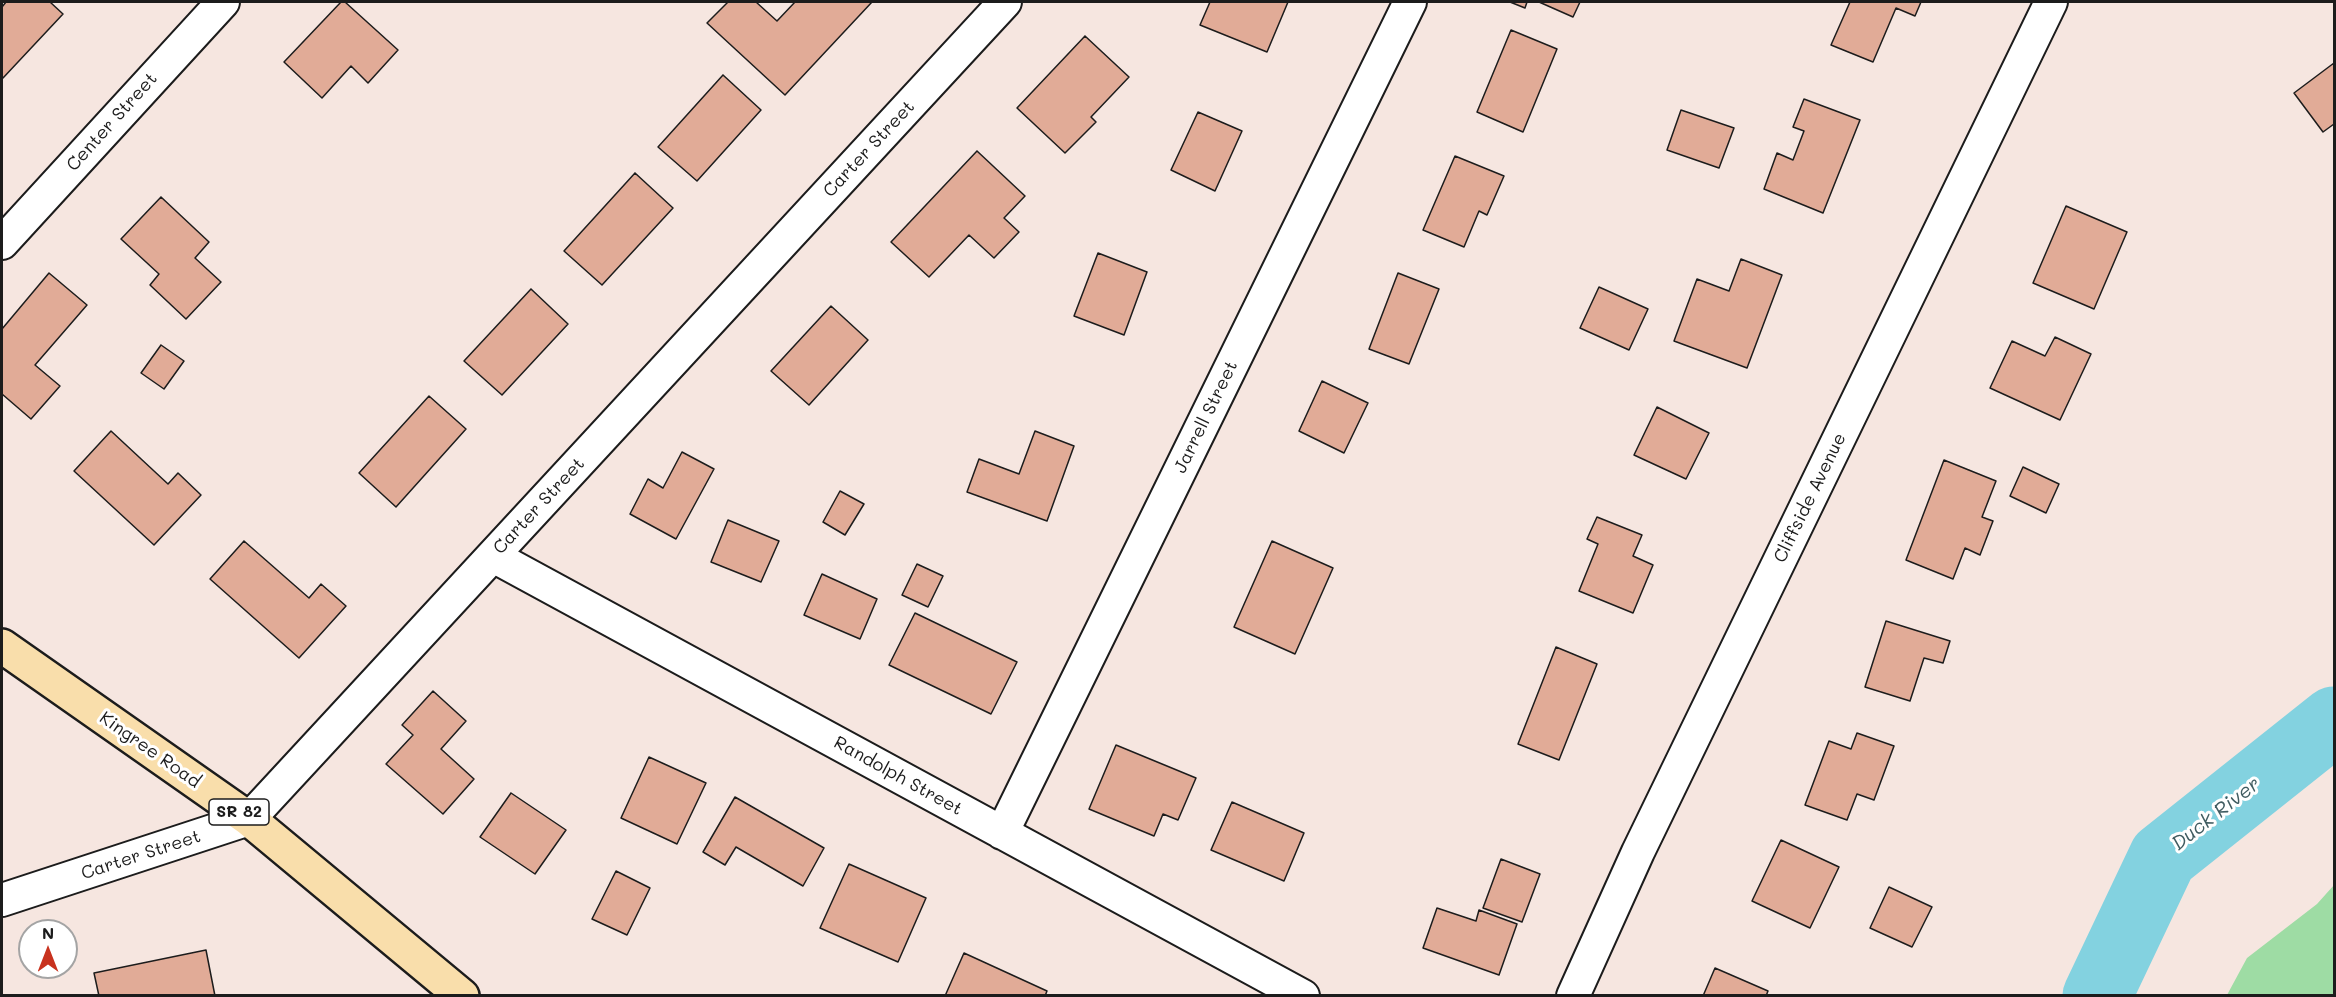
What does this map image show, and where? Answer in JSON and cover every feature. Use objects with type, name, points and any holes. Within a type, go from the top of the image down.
[{"type":"main road","name":"Kingree Road","points":[[2,646],[249,819],[462,996]]},
{"type":"street","name":"Center Street","points":[[2,243],[223,2]]},
{"type":"street","name":"Carter Street","points":[[2,900],[249,819],[1005,2]]},
{"type":"street","name":"Jarrell Street","points":[[1002,833],[1410,2]]},
{"type":"street","name":"Cliffside Avenue","points":[[1573,996],[1644,841],[2050,2]]},
{"type":"street","name":"Randolph Street","points":[[493,556],[1303,996]]},
{"type":"green space","points":[[2334,885],[2334,995],[2227,995],[2247,958],[2317,904]]},
{"type":"building","points":[[6,2],[50,2],[63,14],[3,78],[2,7]]},
{"type":"building","points":[[341,2],[345,2],[398,50],[368,83],[351,66],[322,98],[284,62]]},
{"type":"building","points":[[728,2],[756,2],[777,21],[795,2],[872,2],[785,95],[707,23]]},
{"type":"building","points":[[1210,2],[1288,2],[1267,52],[1200,25]]},
{"type":"building","points":[[1510,2],[1527,2],[1525,8]]},
{"type":"building","points":[[1539,2],[1580,2],[1573,17]]},
{"type":"building","points":[[1850,2],[1921,2],[1915,16],[1896,8],[1873,62],[1831,45]]},
{"type":"building","points":[[1511,30],[1557,49],[1523,132],[1477,112]]},
{"type":"building","points":[[1085,36],[1129,77],[1091,117],[1096,122],[1065,153],[1017,108]]},
{"type":"building","points":[[2334,63],[2334,124],[2323,132],[2294,93]]},
{"type":"building","points":[[723,75],[761,110],[697,181],[658,147]]},
{"type":"building","points":[[1804,99],[1860,120],[1823,213],[1764,189],[1777,153],[1793,160],[1804,131],[1793,127]]},
{"type":"building","points":[[1681,110],[1734,128],[1719,168],[1667,150]]},
{"type":"building","points":[[1198,112],[1242,131],[1215,191],[1171,170]]},
{"type":"building","points":[[977,151],[1025,196],[1004,218],[1019,232],[994,258],[969,235],[929,277],[891,242]]},
{"type":"building","points":[[1455,156],[1504,176],[1487,215],[1479,211],[1464,247],[1423,230]]},
{"type":"building","points":[[635,173],[673,208],[602,285],[564,251]]},
{"type":"building","points":[[161,197],[209,242],[195,258],[221,282],[186,319],[150,285],[159,274],[121,239]]},
{"type":"building","points":[[2066,206],[2127,232],[2094,309],[2033,283]]},
{"type":"building","points":[[1098,253],[1147,272],[1124,335],[1074,316]]},
{"type":"building","points":[[1741,259],[1782,275],[1747,368],[1674,341],[1697,279],[1729,291]]},
{"type":"building","points":[[49,273],[87,305],[35,365],[60,386],[31,419],[2,394],[2,329]]},
{"type":"building","points":[[1398,273],[1439,289],[1409,364],[1369,349]]},
{"type":"building","points":[[1599,287],[1648,309],[1629,350],[1580,328]]},
{"type":"building","points":[[531,289],[568,324],[502,395],[464,361]]},
{"type":"building","points":[[831,306],[868,340],[809,405],[771,371]]},
{"type":"building","points":[[2055,337],[2091,354],[2060,420],[1990,388],[2012,341],[2045,356]]},
{"type":"building","points":[[161,345],[184,361],[164,389],[141,373]]},
{"type":"building","points":[[1322,381],[1368,403],[1344,453],[1299,431]]},
{"type":"building","points":[[429,396],[466,429],[396,507],[359,473]]},
{"type":"building","points":[[1657,407],[1709,433],[1686,479],[1634,455]]},
{"type":"building","points":[[111,431],[168,484],[178,473],[201,495],[154,545],[74,471]]},
{"type":"building","points":[[1035,431],[1074,446],[1047,521],[967,492],[979,459],[1019,474]]},
{"type":"building","points":[[682,452],[714,469],[676,539],[630,514],[648,479],[663,488]]},
{"type":"building","points":[[1944,460],[1996,481],[1982,517],[1993,521],[1980,555],[1965,548],[1953,579],[1906,560]]},
{"type":"building","points":[[2023,467],[2059,484],[2046,513],[2010,496]]},
{"type":"building","points":[[840,491],[864,504],[845,535],[823,522]]},
{"type":"building","points":[[1597,517],[1642,535],[1633,556],[1653,565],[1633,613],[1579,591],[1598,544],[1587,539]]},
{"type":"building","points":[[728,520],[779,541],[761,582],[711,562]]},
{"type":"building","points":[[244,541],[309,598],[321,584],[346,606],[299,658],[210,579]]},
{"type":"building","points":[[1272,541],[1333,568],[1295,654],[1234,627]]},
{"type":"building","points":[[917,564],[943,576],[928,607],[902,595]]},
{"type":"building","points":[[822,574],[877,599],[860,639],[804,615]]},
{"type":"building","points":[[915,613],[1017,662],[991,714],[889,665]]},
{"type":"building","points":[[1886,621],[1950,641],[1943,663],[1924,658],[1910,701],[1865,687]]},
{"type":"building","points":[[1556,647],[1597,664],[1559,760],[1518,744]]},
{"type":"building","points":[[433,691],[466,721],[441,749],[474,779],[443,814],[386,764],[413,735],[402,725]]},
{"type":"building","points":[[1857,733],[1894,746],[1874,800],[1857,794],[1847,820],[1805,805],[1829,741],[1851,749]]},
{"type":"building","points":[[1116,745],[1196,778],[1178,820],[1163,814],[1154,836],[1089,809]]},
{"type":"building","points":[[649,757],[706,783],[677,844],[621,818]]},
{"type":"building","points":[[511,793],[566,830],[535,874],[480,837]]},
{"type":"building","points":[[735,797],[824,848],[803,886],[736,847],[725,865],[703,852]]},
{"type":"building","points":[[1232,802],[1304,833],[1284,881],[1211,850]]},
{"type":"building","points":[[1781,840],[1839,867],[1810,928],[1752,901]]},
{"type":"building","points":[[1501,859],[1540,874],[1522,922],[1483,908]]},
{"type":"building","points":[[849,864],[926,898],[898,962],[820,928]]},
{"type":"building","points":[[616,871],[650,888],[627,935],[592,919]]},
{"type":"building","points":[[1889,887],[1932,907],[1912,947],[1870,928]]},
{"type":"building","points":[[1437,908],[1476,921],[1479,910],[1517,924],[1499,975],[1423,948]]},
{"type":"building","points":[[206,950],[215,996],[99,996],[94,973]]},
{"type":"building","points":[[964,953],[1047,991],[1045,996],[945,996]]},
{"type":"building","points":[[1715,968],[1768,991],[1766,996],[1703,996]]},
{"type":"waterway","name":"Duck River","points":[[2097,996],[2163,857],[2334,721]]}]
